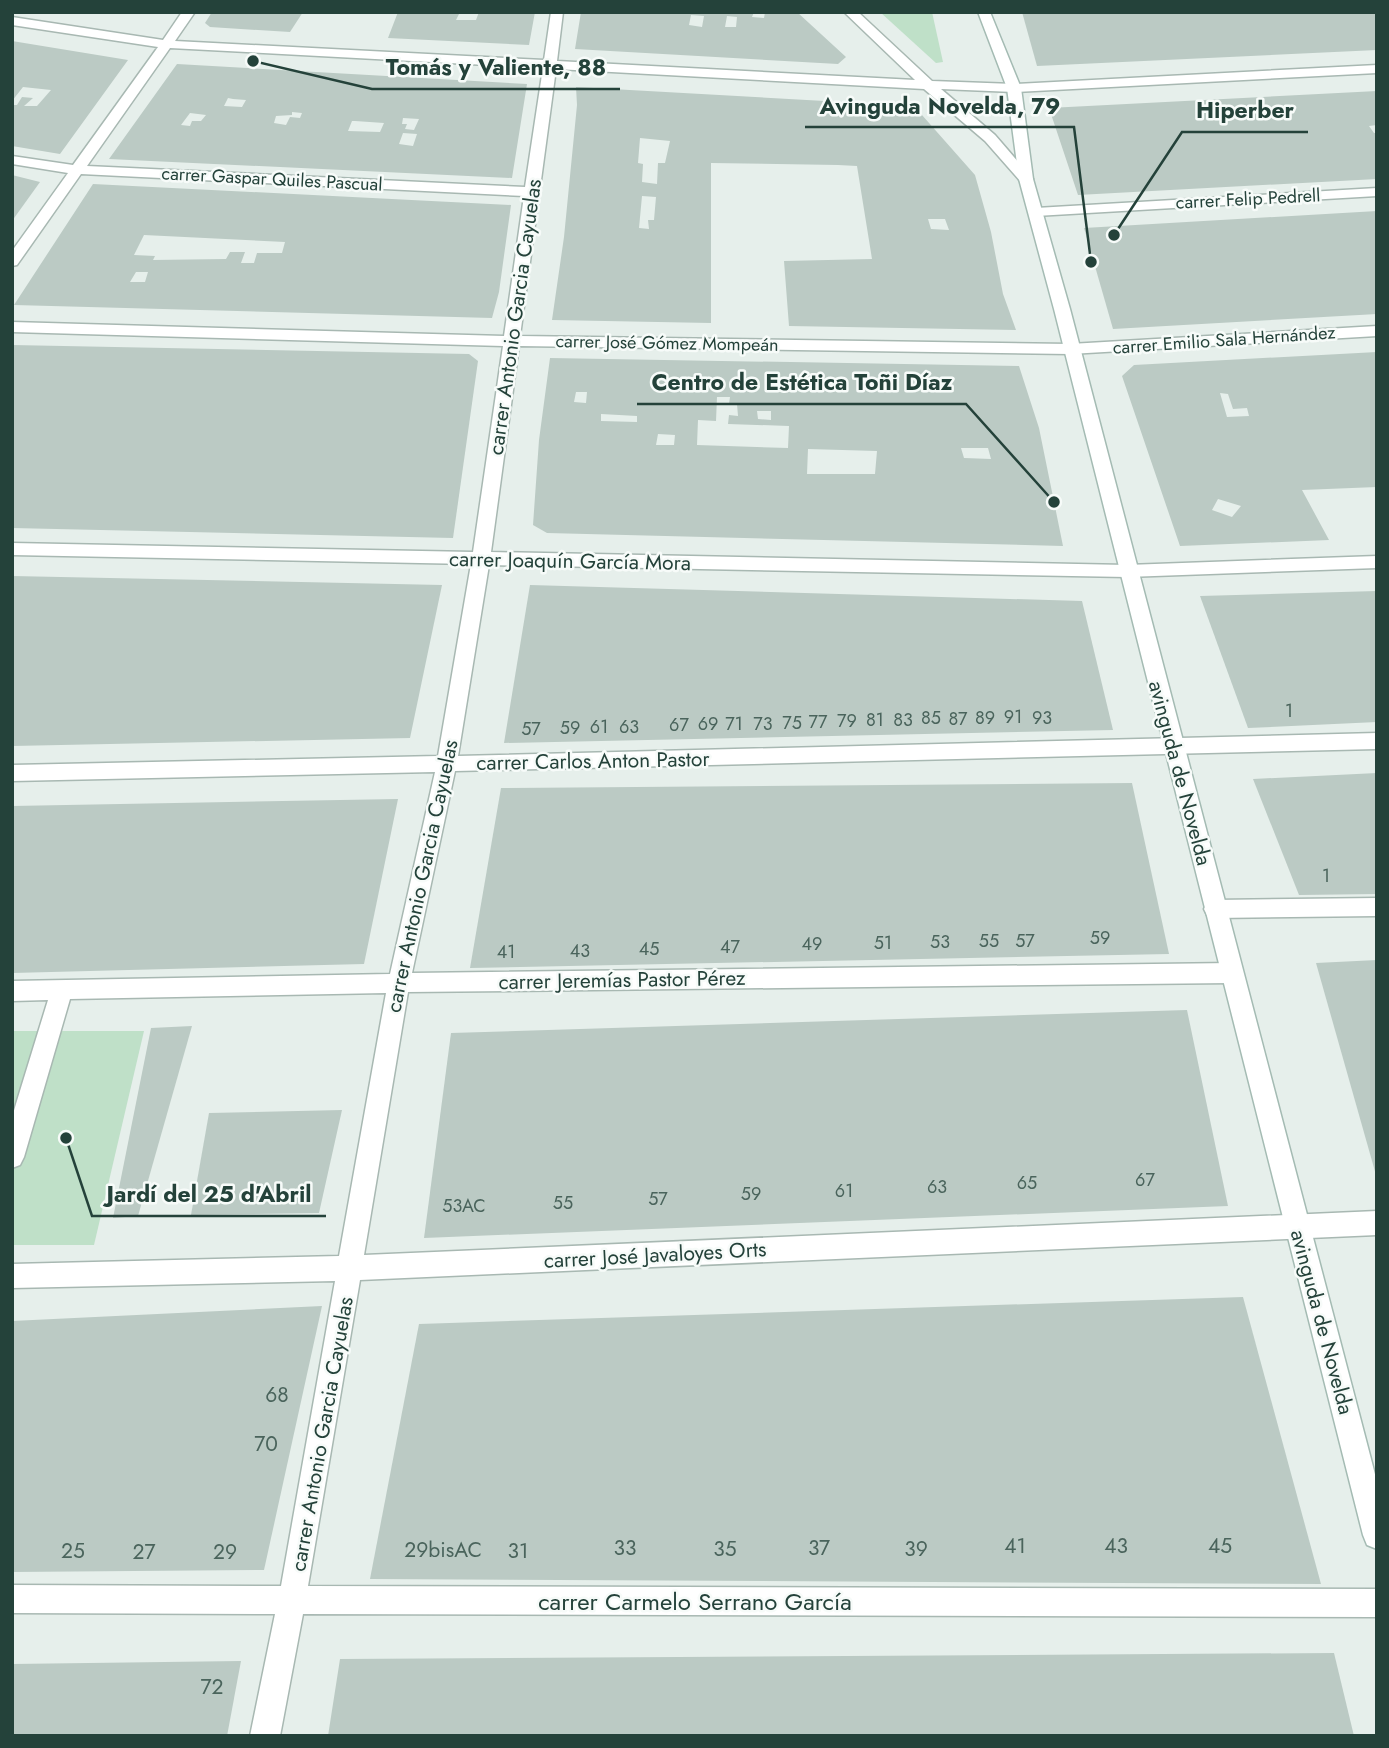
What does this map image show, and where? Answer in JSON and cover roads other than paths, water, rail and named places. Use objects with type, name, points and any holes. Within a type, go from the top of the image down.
[{"type":"street","points":[[12,262],[189,12]]},
{"type":"street","name":"carrer Antonio Garcia Cayuelas","points":[[265,1736],[292,1600],[399,983],[446,765],[481,559],[558,12]]},
{"type":"street","points":[[850,12],[990,138],[1026,178]]},
{"type":"street","name":"avinguda de Novelda","points":[[985,12],[1014,88],[1026,178],[1377,1535]]},
{"type":"street","points":[[12,21],[164,44],[928,85],[1014,88],[1377,69]]},
{"type":"street","name":"carrer Gaspar Quiles Pascual","points":[[12,160],[76,170],[533,192]]},
{"type":"street","name":"carrer Felip Pedrell","points":[[1036,212],[1377,192]]},
{"type":"street","name":"carrer José Gómez Mompeán","points":[[12,327],[511,341],[1070,349]]},
{"type":"street","name":"carrer Emilio Sala Hernández","points":[[1070,349],[1377,331]]},
{"type":"street","name":"carrer Joaquín García Mora","points":[[12,549],[1128,571],[1377,562]]},
{"type":"street","name":"carrer Carlos Anton Pastor","points":[[12,773],[1173,748],[1377,741]]},
{"type":"street","points":[[1215,909],[1377,907]]},
{"type":"street","name":"carrer Jeremías Pastor Pérez","points":[[12,991],[399,983],[1232,973]]},
{"type":"street","points":[[12,1157],[62,990]]},
{"type":"street","name":"carrer José Javaloyes Orts","points":[[12,1276],[351,1268],[1377,1223]]},
{"type":"street","name":"carrer Carmelo Serrano García","points":[[12,1599],[1377,1603]]},
{"type":"place","name":"Tomás y Valiente, 88","points":[[253,61]]},
{"type":"place","name":"Hiperber","points":[[1114,235]]},
{"type":"place","name":"Avinguda Novelda, 79","points":[[1091,262]]},
{"type":"place","name":"Centro de Estética Toñi Díaz","points":[[1054,502]]},
{"type":"place","name":"Jardí del 25 d'Abril","points":[[66,1138]]}]
